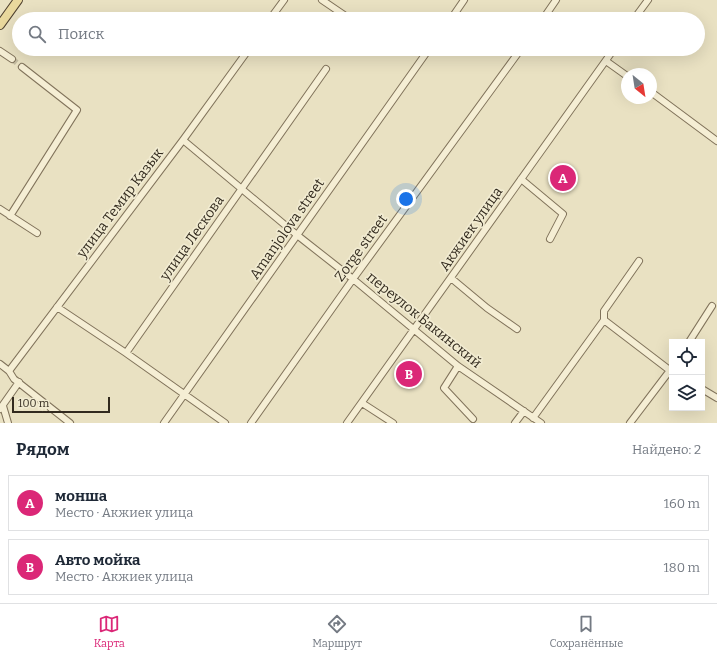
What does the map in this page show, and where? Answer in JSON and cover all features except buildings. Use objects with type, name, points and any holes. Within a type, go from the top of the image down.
[{"type":"main road","points":[[0,25],[18,0]]},
{"type":"street","points":[[275,12],[284,0]]},
{"type":"street","points":[[322,0],[340,12]]},
{"type":"street","points":[[456,12],[464,0]]},
{"type":"street","points":[[548,12],[556,0]]},
{"type":"street","points":[[639,12],[648,0]]},
{"type":"street","points":[[0,51],[12,59]]},
{"type":"street","name":"улица Темир Казык","points":[[9,371],[183,140],[243,56]]},
{"type":"street","name":"Amanjolova street","points":[[164,423],[424,56]]},
{"type":"street","name":"Zorge street","points":[[250,423],[516,56]]},
{"type":"street","name":"Акжиек улица","points":[[347,423],[609,56]]},
{"type":"street","points":[[606,60],[621,71]]},
{"type":"street","points":[[10,216],[77,110],[22,67]]},
{"type":"street","name":"улица Лескова","points":[[126,353],[326,69]]},
{"type":"street","points":[[657,96],[717,140]]},
{"type":"street","name":"переулок Бакинский","points":[[183,140],[458,366],[541,423]]},
{"type":"street","points":[[522,179],[562,214],[550,239]]},
{"type":"street","points":[[0,209],[37,233]]},
{"type":"street","points":[[533,418],[604,320],[604,311],[639,261]]},
{"type":"street","points":[[451,278],[487,308],[517,329]]},
{"type":"street","points":[[691,339],[712,306]]},
{"type":"street","points":[[57,307],[126,353],[225,423]]},
{"type":"street","points":[[604,320],[669,369]]},
{"type":"street","points":[[0,364],[9,371],[14,378],[70,423]]},
{"type":"street","points":[[458,366],[444,388],[473,419]]},
{"type":"street","points":[[630,423],[669,373]]},
{"type":"street","points":[[8,423],[1,408],[19,382]]},
{"type":"street","points":[[705,391],[717,398]]},
{"type":"street","points":[[362,403],[393,423]]},
{"type":"street","points":[[515,423],[524,411]]},
{"type":"tunnel","points":[[12,59],[22,67]]},
{"type":"place","name":"монша","points":[[563,178]]},
{"type":"place","name":"Авто мойка","points":[[409,374]]}]
